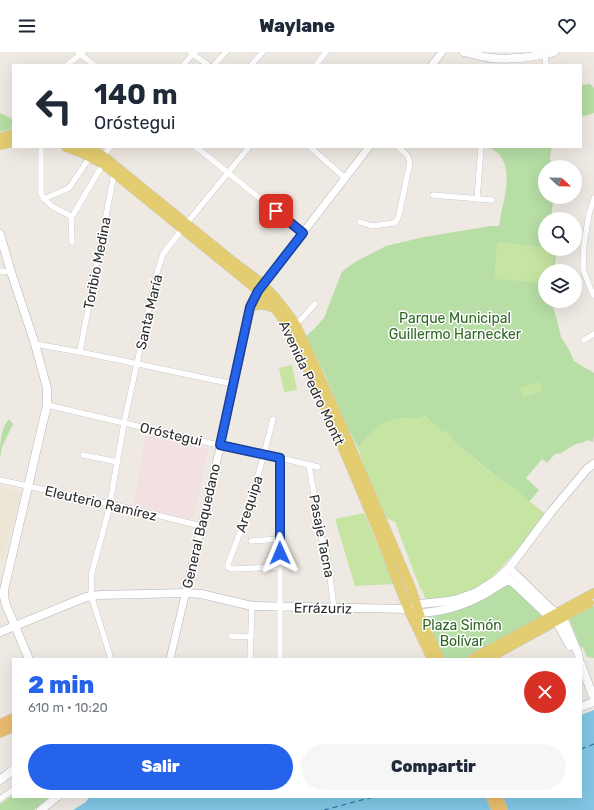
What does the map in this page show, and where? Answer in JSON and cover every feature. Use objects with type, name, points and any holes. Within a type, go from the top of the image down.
[{"type":"highway","points":[[0,724],[12,718]]},
{"type":"highway","points":[[0,733],[12,727]]},
{"type":"highway","points":[[491,798],[496,810]]},
{"type":"highway","points":[[498,798],[503,810]]},
{"type":"main road","points":[[464,52],[499,59],[554,52]]},
{"type":"main road","points":[[0,138],[12,134]]},
{"type":"main road","points":[[0,145],[12,142]]},
{"type":"main road","name":"Avenida Pedro Montt","points":[[68,148],[90,157],[103,160]]},
{"type":"main road","name":"Avenida Pedro Montt","points":[[89,148],[260,288],[275,297],[296,325],[383,533],[440,658]]},
{"type":"main road","points":[[0,234],[35,344],[47,388],[47,405],[4,590],[6,605],[29,658]]},
{"type":"main road","name":"Avenida Pedro Montt","points":[[260,288],[290,330],[335,420]]},
{"type":"main road","points":[[250,307],[261,304],[275,308]]},
{"type":"main road","name":"Errázuriz","points":[[419,613],[477,592],[488,586],[506,571],[551,512],[587,469],[594,464]]},
{"type":"main road","points":[[506,571],[510,580],[556,618],[564,621],[578,653],[578,658]]},
{"type":"main road","points":[[506,571],[550,608],[556,618]]},
{"type":"main road","name":"Errázuriz","points":[[0,632],[91,596],[186,593],[201,594],[252,606],[334,608],[419,613],[445,610],[462,604],[487,593],[502,583],[510,580]]},
{"type":"main road","points":[[489,658],[556,618],[594,593]]},
{"type":"main road","points":[[474,658],[594,601]]},
{"type":"main road","name":"Avenida Pedro Montt","points":[[419,613],[432,658]]},
{"type":"main road","points":[[582,667],[594,699]]},
{"type":"main road","points":[[582,707],[594,702]]},
{"type":"main road","points":[[0,780],[12,771]]},
{"type":"main road","points":[[41,810],[56,798]]},
{"type":"street","points":[[215,64],[226,52]]},
{"type":"street","points":[[252,64],[263,52]]},
{"type":"street","points":[[317,64],[326,52]]},
{"type":"street","points":[[433,64],[442,52]]},
{"type":"street","points":[[68,64],[80,53],[93,64]]},
{"type":"street","points":[[184,64],[193,53],[207,64]]},
{"type":"street","points":[[545,54],[546,64]]},
{"type":"street","points":[[41,148],[42,193],[44,199],[54,207],[71,216]]},
{"type":"street","points":[[72,242],[71,216],[109,148]]},
{"type":"street","points":[[197,148],[303,233]]},
{"type":"street","name":"Santa María","points":[[111,658],[91,596],[92,572],[110,504],[124,423],[156,276],[163,254],[247,148]]},
{"type":"street","points":[[311,148],[345,178]]},
{"type":"street","name":"General Baquedano","points":[[170,658],[234,384],[250,307],[260,288],[368,148]]},
{"type":"street","points":[[360,222],[372,226],[394,223],[397,220],[410,162],[407,155],[399,148]]},
{"type":"street","points":[[477,199],[481,148]]},
{"type":"street","points":[[44,199],[69,188],[90,157]]},
{"type":"street","name":"Toribio Medina","points":[[80,351],[117,171]]},
{"type":"street","points":[[433,195],[492,200]]},
{"type":"street","points":[[594,198],[589,214],[584,244],[583,269],[594,295]]},
{"type":"street","points":[[0,271],[12,272]]},
{"type":"street","points":[[296,325],[315,304]]},
{"type":"street","points":[[584,340],[594,334]]},
{"type":"street","points":[[35,344],[80,351],[234,384]]},
{"type":"street","name":"Oróstegui","points":[[47,405],[318,467]]},
{"type":"street","name":"Arequipa","points":[[273,419],[251,504],[228,567],[232,569],[280,567]]},
{"type":"street","points":[[83,455],[118,462]]},
{"type":"street","points":[[280,458],[280,658]]},
{"type":"street","name":"Pasaje Tacna","points":[[309,465],[322,541],[326,547],[334,608]]},
{"type":"street","name":"Eleuterio Ramírez","points":[[0,480],[201,526]]},
{"type":"street","points":[[251,541],[279,539]]},
{"type":"street","points":[[250,658],[252,606]]},
{"type":"street","points":[[231,636],[251,637]]},
{"type":"street","points":[[0,799],[12,791]]},
{"type":"shaded area","points":[[145,435],[208,449],[194,516],[189,519],[134,506]]},
{"type":"shaded area","points":[[0,487],[21,492],[4,559],[0,558]]},
{"type":"green space","points":[[590,84],[594,88],[594,113],[582,117],[582,85]]},
{"type":"green space","points":[[0,113],[12,119],[12,124],[11,129],[0,132]]},
{"type":"green space","name":"Parque Municipal Guillermo Harnecker","points":[[490,148],[552,148],[550,160],[538,160],[538,204],[553,204],[552,212],[538,212],[538,256],[556,256],[555,264],[538,264],[538,308],[553,308],[561,337],[574,361],[594,373],[593,442],[587,440],[576,444],[561,453],[555,454],[547,463],[542,459],[526,478],[539,490],[529,502],[452,440],[453,438],[445,431],[443,433],[424,415],[421,419],[410,418],[387,421],[378,427],[358,448],[306,336],[324,318],[341,274],[355,262],[386,246],[424,237],[499,226],[507,182],[504,161],[498,153]]},
{"type":"green space","points":[[497,242],[538,246],[538,256],[553,256],[553,264],[538,264],[538,282],[494,279]]},
{"type":"green space","points":[[292,365],[297,390],[284,392],[279,368]]},
{"type":"green space","points":[[539,382],[542,391],[523,397],[520,388]]},
{"type":"green space","points":[[424,415],[443,432],[445,431],[454,438],[452,440],[491,473],[514,488],[546,515],[500,569],[481,587],[452,599],[426,600],[395,522],[387,518],[371,484],[358,448],[378,427],[387,421],[421,418]]},
{"type":"green space","points":[[9,419],[13,424],[2,447],[0,459],[2,432]]},
{"type":"green space","points":[[364,513],[394,584],[355,586],[335,519]]},
{"type":"green space","name":"Plaza Simón Bolívar","points":[[511,583],[543,615],[543,618],[469,658],[444,658],[428,621],[431,617],[447,612],[504,584]]},
{"type":"green space","points":[[594,606],[594,658],[587,657],[583,648],[580,646],[569,618]]},
{"type":"green space","points":[[12,796],[12,798],[48,798],[34,810],[0,810],[0,804]]},
{"type":"water","points":[[594,710],[594,810],[73,810],[86,802],[88,798],[582,798],[582,715]]},
{"type":"ferry route","points":[[582,749],[594,744]]},
{"type":"ferry route","points":[[324,810],[369,798]]},
{"type":"route","points":[[276,211],[303,233],[258,291],[250,307],[220,445],[280,458],[280,553]]}]
